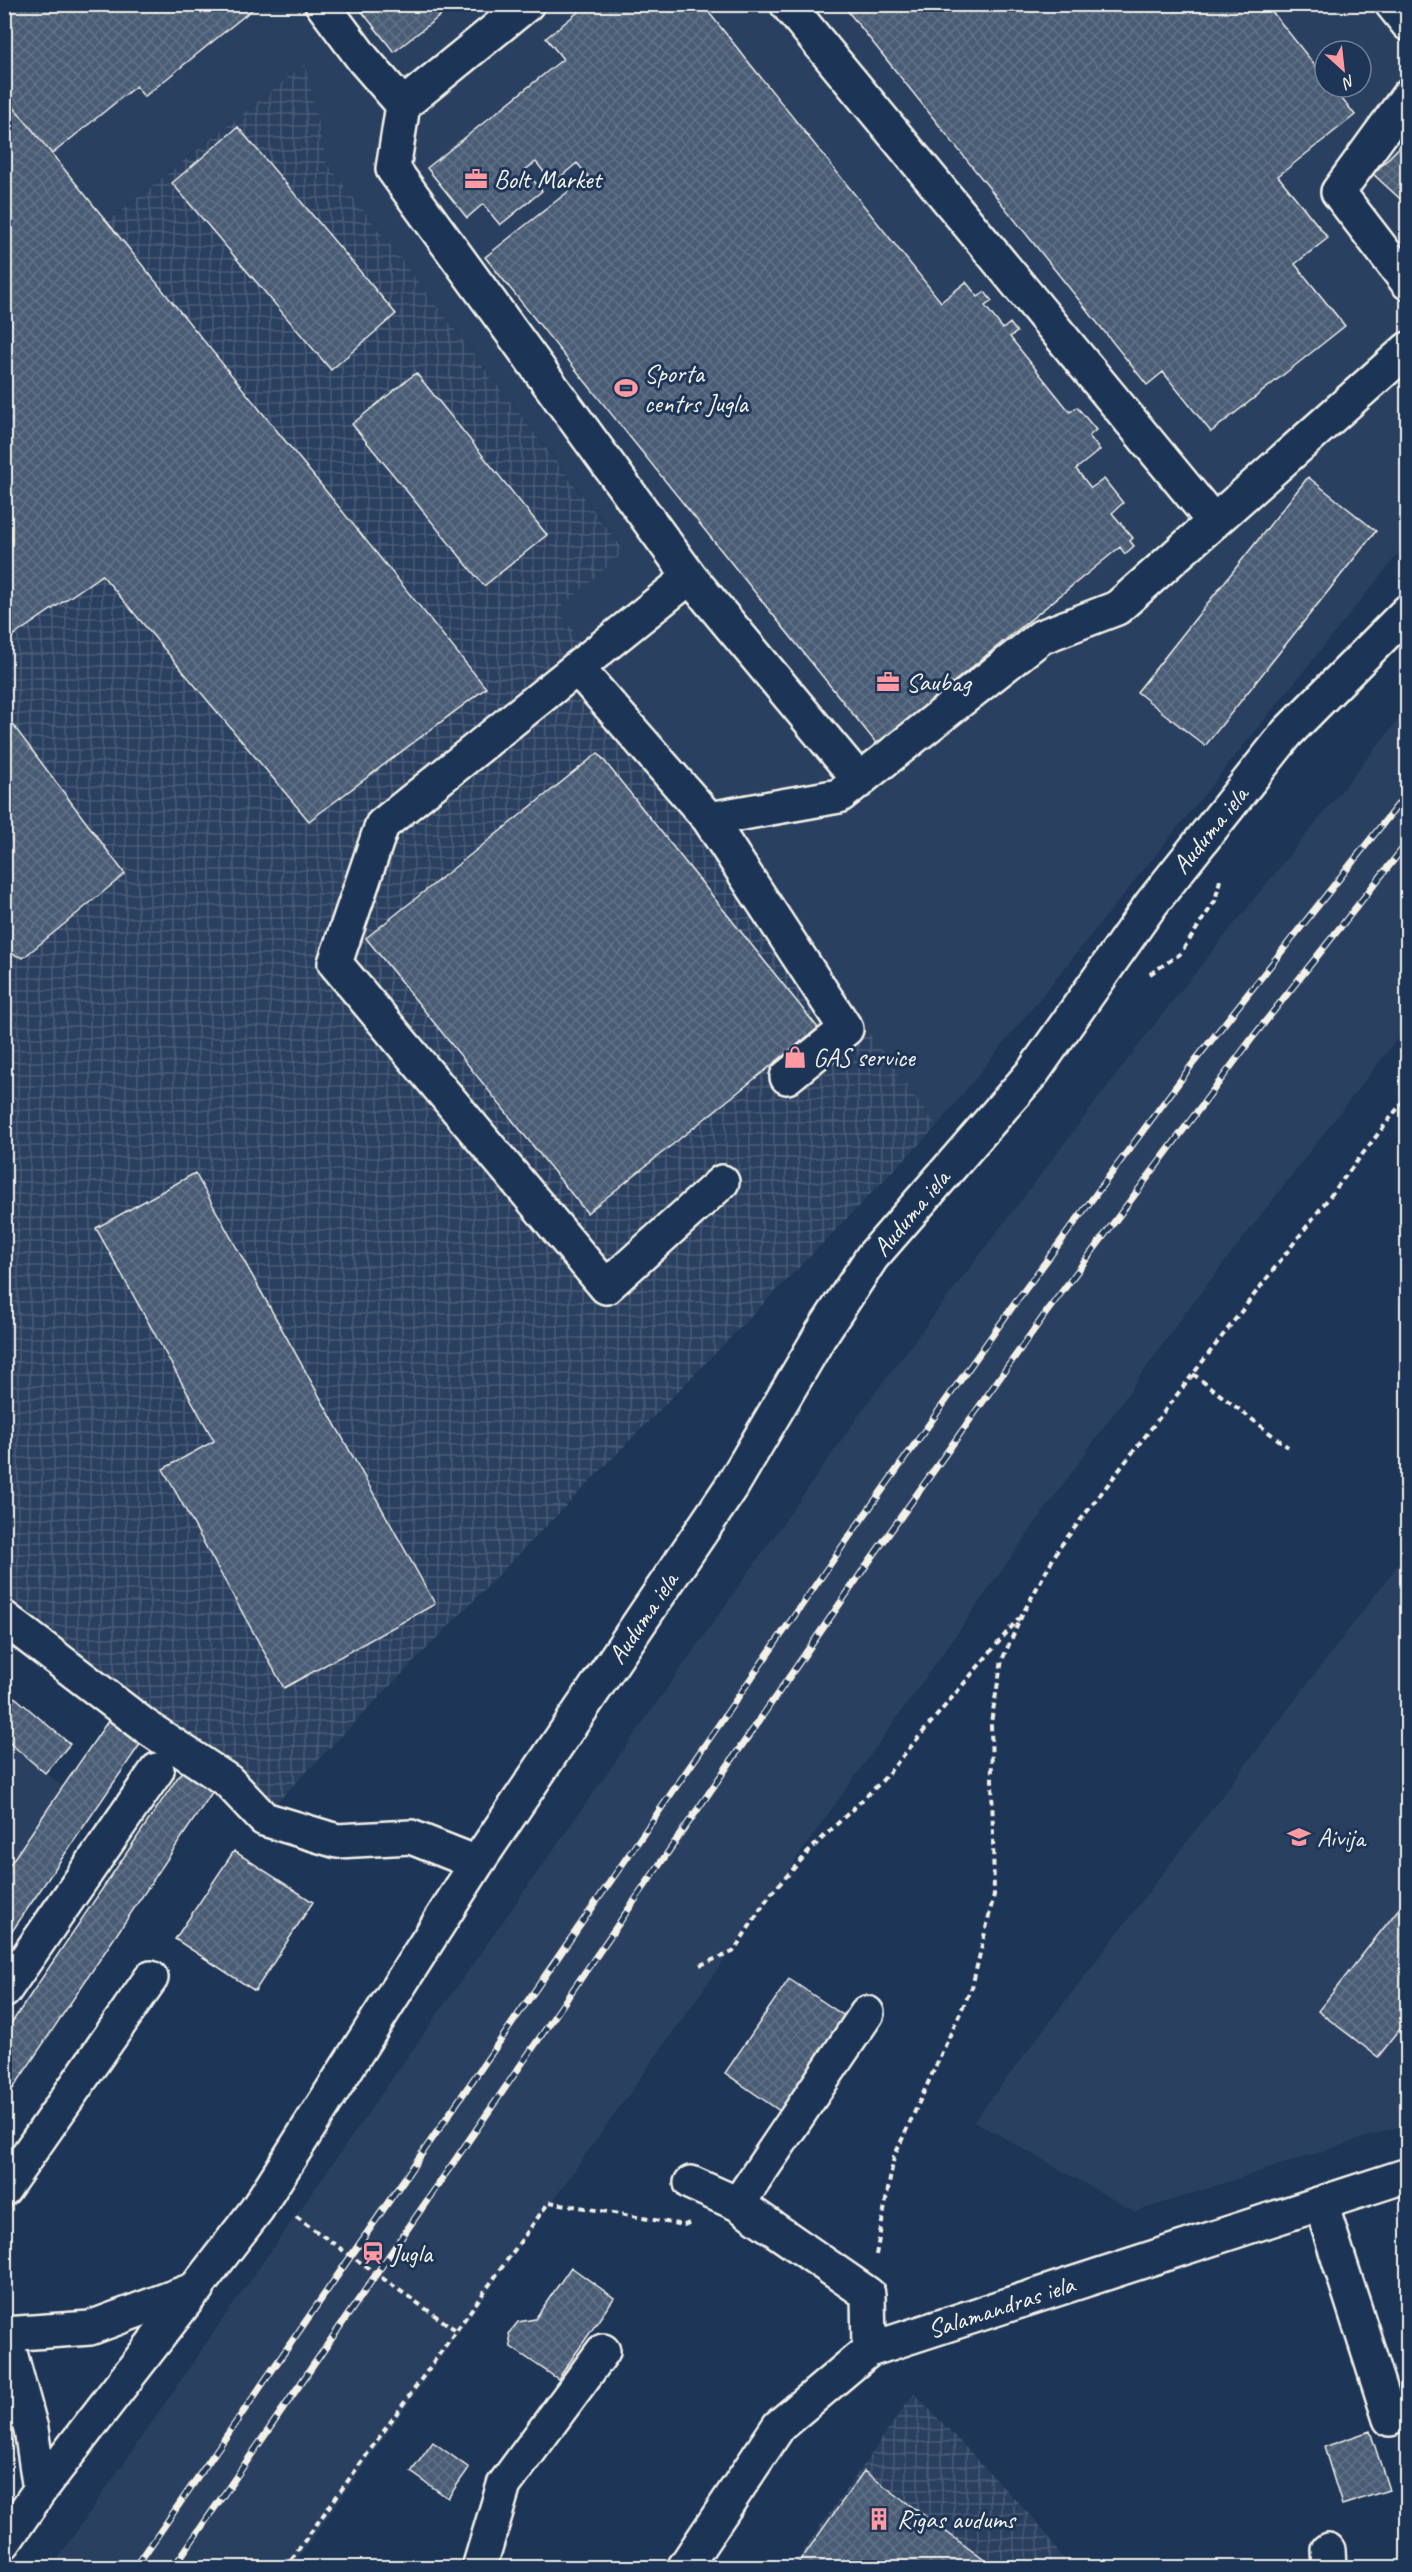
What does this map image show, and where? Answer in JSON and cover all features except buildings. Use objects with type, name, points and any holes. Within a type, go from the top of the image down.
[{"type":"street","points":[[527,4],[403,105],[393,168],[690,577],[860,781]]},
{"type":"street","points":[[787,4],[1214,522]]},
{"type":"street","points":[[1392,4],[1407,24]]},
{"type":"street","points":[[318,7],[403,105]]},
{"type":"street","points":[[1407,96],[1338,192],[1407,284]]},
{"type":"street","points":[[709,819],[839,796],[1041,637],[1117,608],[1407,349]]},
{"type":"street","points":[[690,577],[382,825],[335,963],[606,1287],[722,1182]]},
{"type":"street","name":"Auduma iela","points":[[40,2490],[257,2210],[477,1863],[732,1486],[820,1336],[873,1257],[1033,1072],[1152,903],[1287,733],[1407,611]]},
{"type":"street","points":[[577,668],[709,819],[846,1029],[787,1077]]},
{"type":"street","points":[[4,1618],[144,1726],[228,1781],[264,1819],[337,1841],[411,1837],[477,1863]]},
{"type":"street","points":[[4,1991],[157,1770]]},
{"type":"street","points":[[4,2189],[152,1978]]},
{"type":"street","points":[[738,2204],[867,2013]]},
{"type":"street","name":"Salamandras iela","points":[[684,2568],[779,2426],[869,2350],[1407,2175]]},
{"type":"street","points":[[691,2183],[738,2204],[868,2294],[869,2350]]},
{"type":"street","points":[[1321,2204],[1390,2419]]},
{"type":"street","points":[[4,2542],[40,2490],[31,2429],[5,2332],[90,2328],[198,2289]]},
{"type":"street","points":[[479,2568],[504,2485],[603,2351]]},
{"type":"path","points":[[868,2294],[894,2157],[972,1987],[994,1895],[991,1722],[1002,1660],[1023,1613],[1059,1548],[1407,1095]]},
{"type":"path","points":[[1193,1374],[1288,1447]]},
{"type":"path","points":[[700,1965],[733,1952],[769,1896],[812,1848],[881,1782],[1023,1613]]},
{"type":"path","points":[[285,2568],[549,2202],[684,2225],[738,2204]]},
{"type":"path","points":[[295,2217],[457,2331]]},
{"type":"shaded area","points":[[5,5],[1407,5],[1407,543],[937,1126],[558,610],[625,550],[327,163],[305,64],[92,233],[5,115]]},
{"type":"shaded area","points":[[305,64],[327,163],[625,551],[558,610],[937,1126],[274,1805],[5,1593],[4,115],[93,233]]},
{"type":"shaded area","name":"Jugla","points":[[1407,709],[1407,1026],[1186,1312],[292,2567],[52,2567],[218,2326],[874,1394],[1170,1004]]},
{"type":"shaded area","name":"Aivija","points":[[1407,1553],[1407,2124],[1135,2212],[974,2121]]},
{"type":"shaded area","points":[[5,1738],[63,1787],[5,1873]]},
{"type":"shaded area","points":[[914,2393],[1044,2530],[1068,2567],[791,2568]]},
{"type":"railway","points":[[135,2568],[844,1544],[1018,1299],[1194,1062],[1408,792]]},
{"type":"railway","points":[[173,2568],[868,1563],[1043,1317],[1253,1037],[1408,842]]},
{"type":"place","name":"Bolt Market","points":[[476,179]]},
{"type":"place","name":"Sporta centrs Jugla","points":[[626,388]]},
{"type":"place","name":"Saubag","points":[[888,682]]},
{"type":"place","name":"GAS service","points":[[795,1057]]},
{"type":"place","name":"Aivija","points":[[1299,1837]]},
{"type":"place","name":"Jugla","points":[[373,2253]]},
{"type":"place","name":"Rīgas audums","points":[[879,2519]]}]
